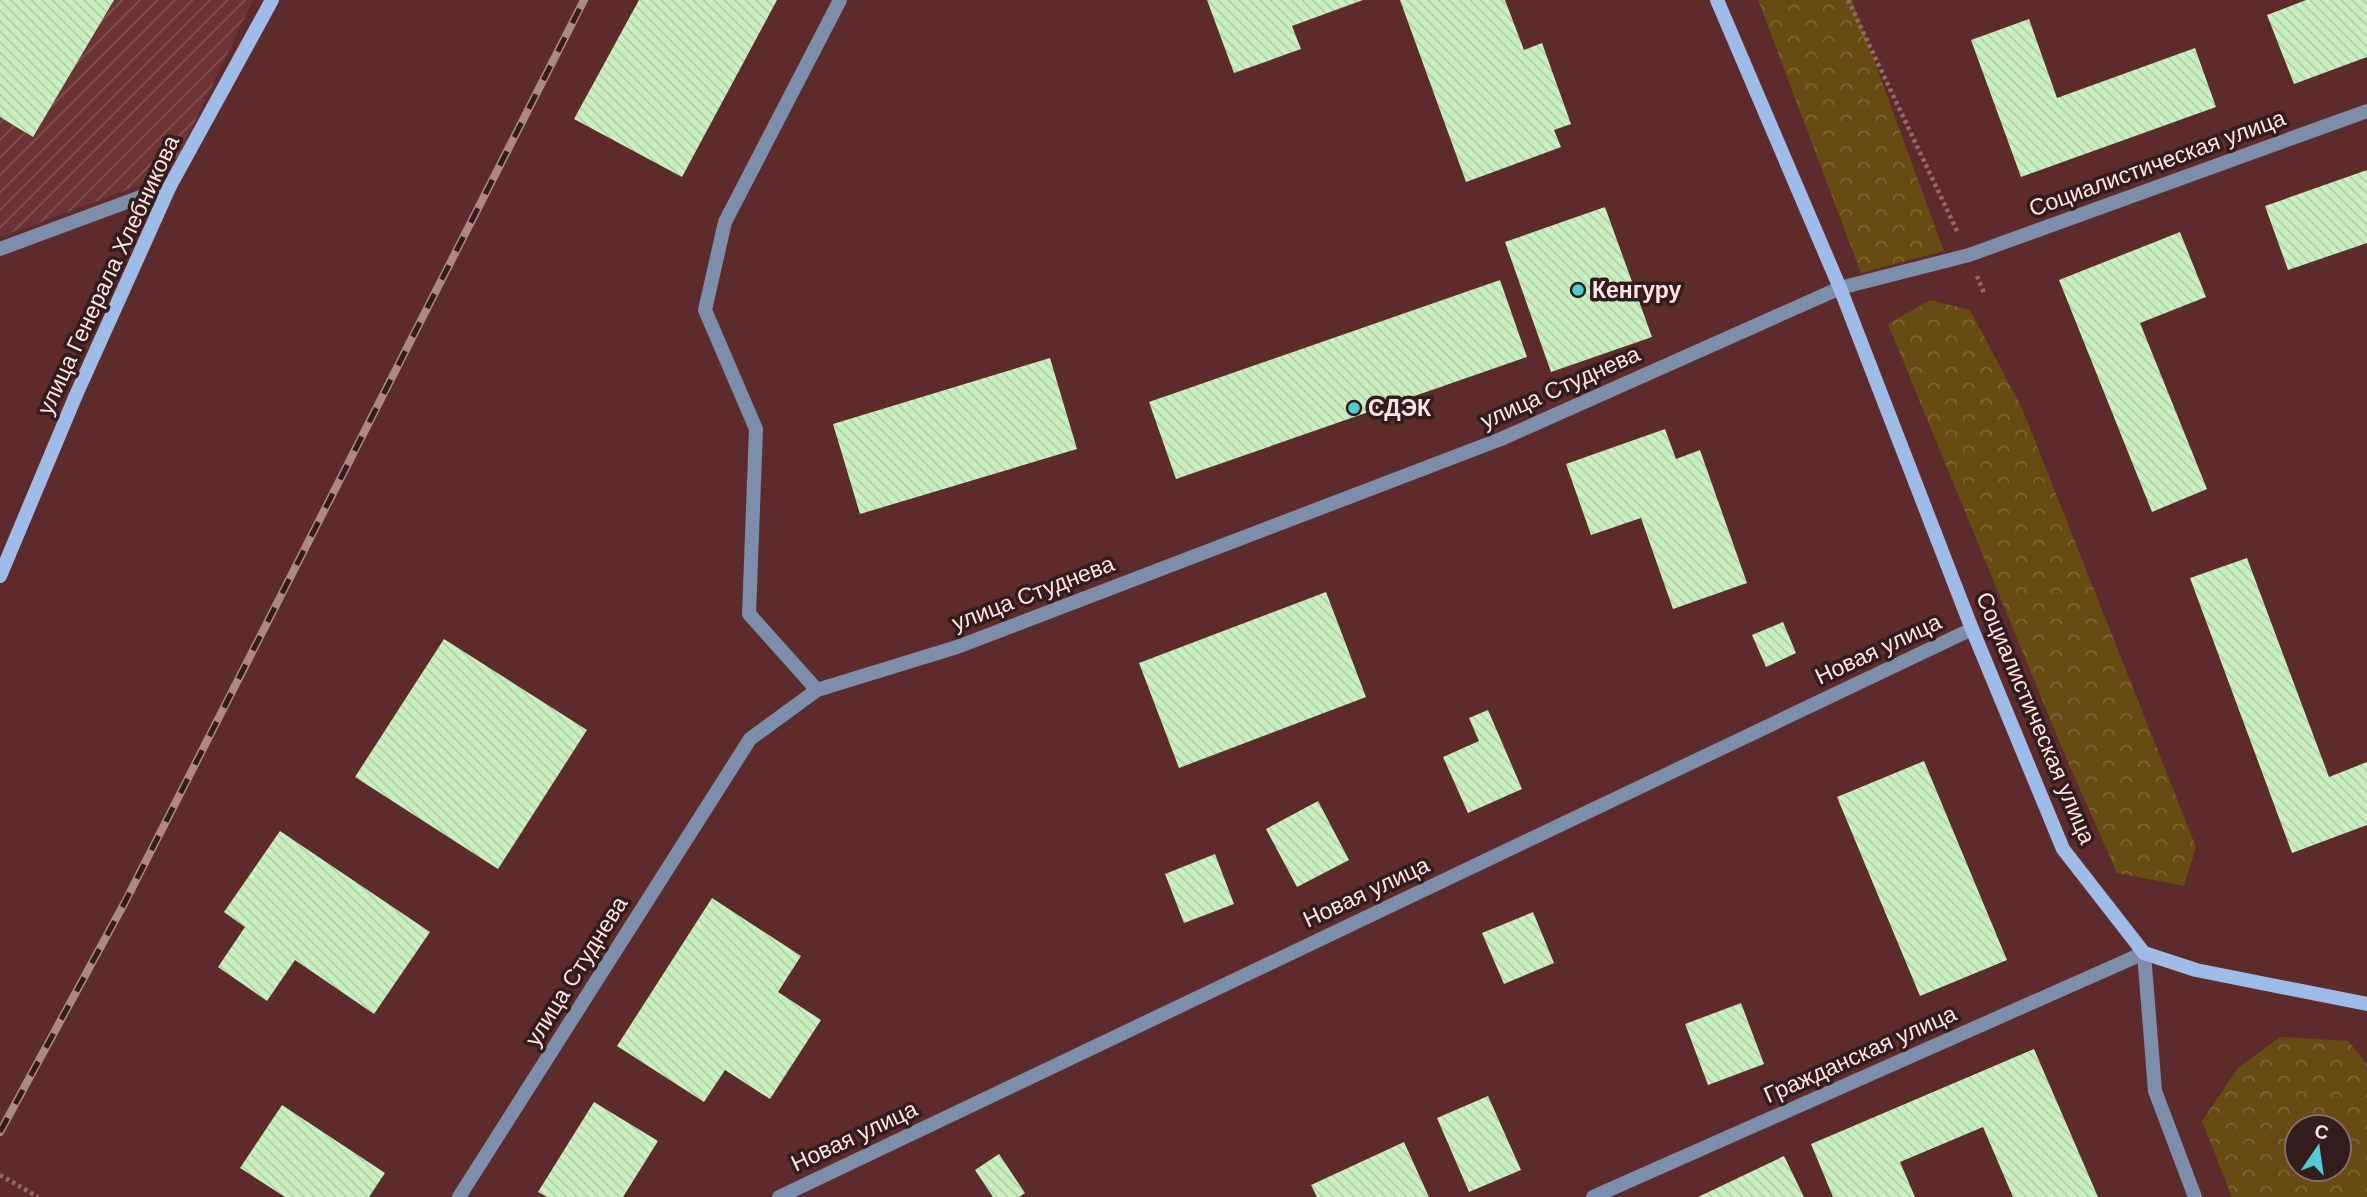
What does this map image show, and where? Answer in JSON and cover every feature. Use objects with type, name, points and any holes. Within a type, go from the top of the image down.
[{"type":"main road","name":"улица Генерала Хлебникова","points":[[0,576],[76,395],[170,186],[272,0]]},
{"type":"main road","name":"Социалистическая улица","points":[[1717,0],[1840,288],[1972,629],[2063,849],[2144,953]]},
{"type":"main road","points":[[2144,953],[2196,970],[2367,1004]]},
{"type":"street","points":[[817,690],[749,614],[756,429],[705,310],[725,222],[840,0]]},
{"type":"street","name":"Социалистическая улица","points":[[1840,288],[1969,255],[2367,111]]},
{"type":"street","points":[[0,249],[170,186]]},
{"type":"street","name":"улица Студнева","points":[[459,1197],[750,739],[817,690],[957,647],[1501,439],[1840,288]]},
{"type":"street","name":"Новая улица","points":[[779,1197],[1972,629]]},
{"type":"street","points":[[2144,953],[2154,1091],[2195,1197]]},
{"type":"street","name":"Гражданская улица","points":[[1593,1197],[2144,953]]},
{"type":"path","points":[[1848,0],[1969,255],[1984,293]]},
{"type":"path","points":[[0,1175],[38,1197]]},
{"type":"shaded area","points":[[0,0],[253,0],[170,174],[0,237]]},
{"type":"green space","points":[[1758,0],[1852,0],[1944,251],[1861,273]]},
{"type":"green space","points":[[1930,300],[1970,310],[2022,408],[2196,847],[2184,886],[2117,873],[2064,753],[1888,324]]},
{"type":"green space","points":[[2280,1037],[2348,1041],[2367,1064],[2367,1197],[2232,1197],[2202,1121],[2238,1068]]},
{"type":"building","points":[[0,0],[114,0],[33,137],[0,117]]},
{"type":"building","points":[[639,0],[777,0],[682,177],[574,119]]},
{"type":"building","points":[[1207,0],[1363,0],[1292,26],[1301,49],[1234,73]]},
{"type":"building","points":[[1400,0],[1505,0],[1524,50],[1542,43],[1571,124],[1554,130],[1561,147],[1466,182]]},
{"type":"building","points":[[2306,0],[2367,0],[2367,57],[2294,84],[2267,15]]},
{"type":"building","points":[[2029,19],[2057,98],[2195,48],[2216,107],[2021,177],[1971,40]]},
{"type":"building","points":[[2367,170],[2367,243],[2288,270],[2265,206]]},
{"type":"building","name":"Кенгуру","points":[[1605,207],[1652,337],[1551,372],[1505,242]]},
{"type":"building","points":[[2180,232],[2206,297],[2140,323],[2207,489],[2152,512],[2059,280]]},
{"type":"building","points":[[1500,280],[1527,357],[1176,479],[1149,402]]},
{"type":"building","points":[[1050,358],[1077,449],[860,514],[833,424]]},
{"type":"building","points":[[1665,429],[1676,459],[1700,450],[1747,583],[1673,609],[1641,518],[1591,535],[1566,464]]},
{"type":"building","points":[[2247,558],[2329,777],[2367,762],[2367,825],[2292,853],[2190,578]]},
{"type":"building","points":[[1326,592],[1366,697],[1179,768],[1139,663]]},
{"type":"building","points":[[1783,622],[1796,653],[1766,667],[1752,635]]},
{"type":"building","points":[[444,639],[587,730],[498,869],[355,777]]},
{"type":"building","points":[[1488,710],[1522,789],[1468,813],[1443,757],[1479,741],[1469,718]]},
{"type":"building","points":[[1924,761],[2007,960],[1920,996],[1837,797]]},
{"type":"building","points":[[1318,801],[1349,860],[1297,887],[1266,829]]},
{"type":"building","points":[[280,831],[430,932],[374,1014],[295,960],[267,1001],[218,967],[245,927],[224,912]]},
{"type":"building","points":[[1215,854],[1234,904],[1184,923],[1165,874]]},
{"type":"building","points":[[712,898],[801,956],[778,992],[821,1020],[770,1099],[725,1070],[704,1102],[617,1046]]},
{"type":"building","points":[[1533,912],[1554,963],[1504,984],[1482,933]]},
{"type":"building","points":[[1741,1003],[1764,1064],[1708,1085],[1685,1024]]},
{"type":"building","points":[[2034,1049],[2098,1197],[2013,1197],[1983,1127],[1900,1162],[1915,1197],[1833,1197],[1811,1144]]},
{"type":"building","points":[[1488,1096],[1521,1170],[1469,1192],[1437,1118]]},
{"type":"building","points":[[594,1102],[658,1141],[623,1197],[547,1197],[538,1192]]},
{"type":"building","points":[[282,1105],[385,1173],[369,1197],[285,1197],[240,1168]]},
{"type":"building","points":[[1404,1142],[1429,1197],[1317,1197],[1311,1185]]},
{"type":"building","points":[[999,1154],[1025,1193],[1019,1197],[993,1197],[975,1170]]},
{"type":"building","points":[[1784,1156],[1804,1197],[1698,1197]]},
{"type":"railway","points":[[0,1132],[125,902],[584,0]]},
{"type":"place","name":"Кенгуру","points":[[1578,290]]},
{"type":"place","name":"СДЭК","points":[[1354,408]]}]
